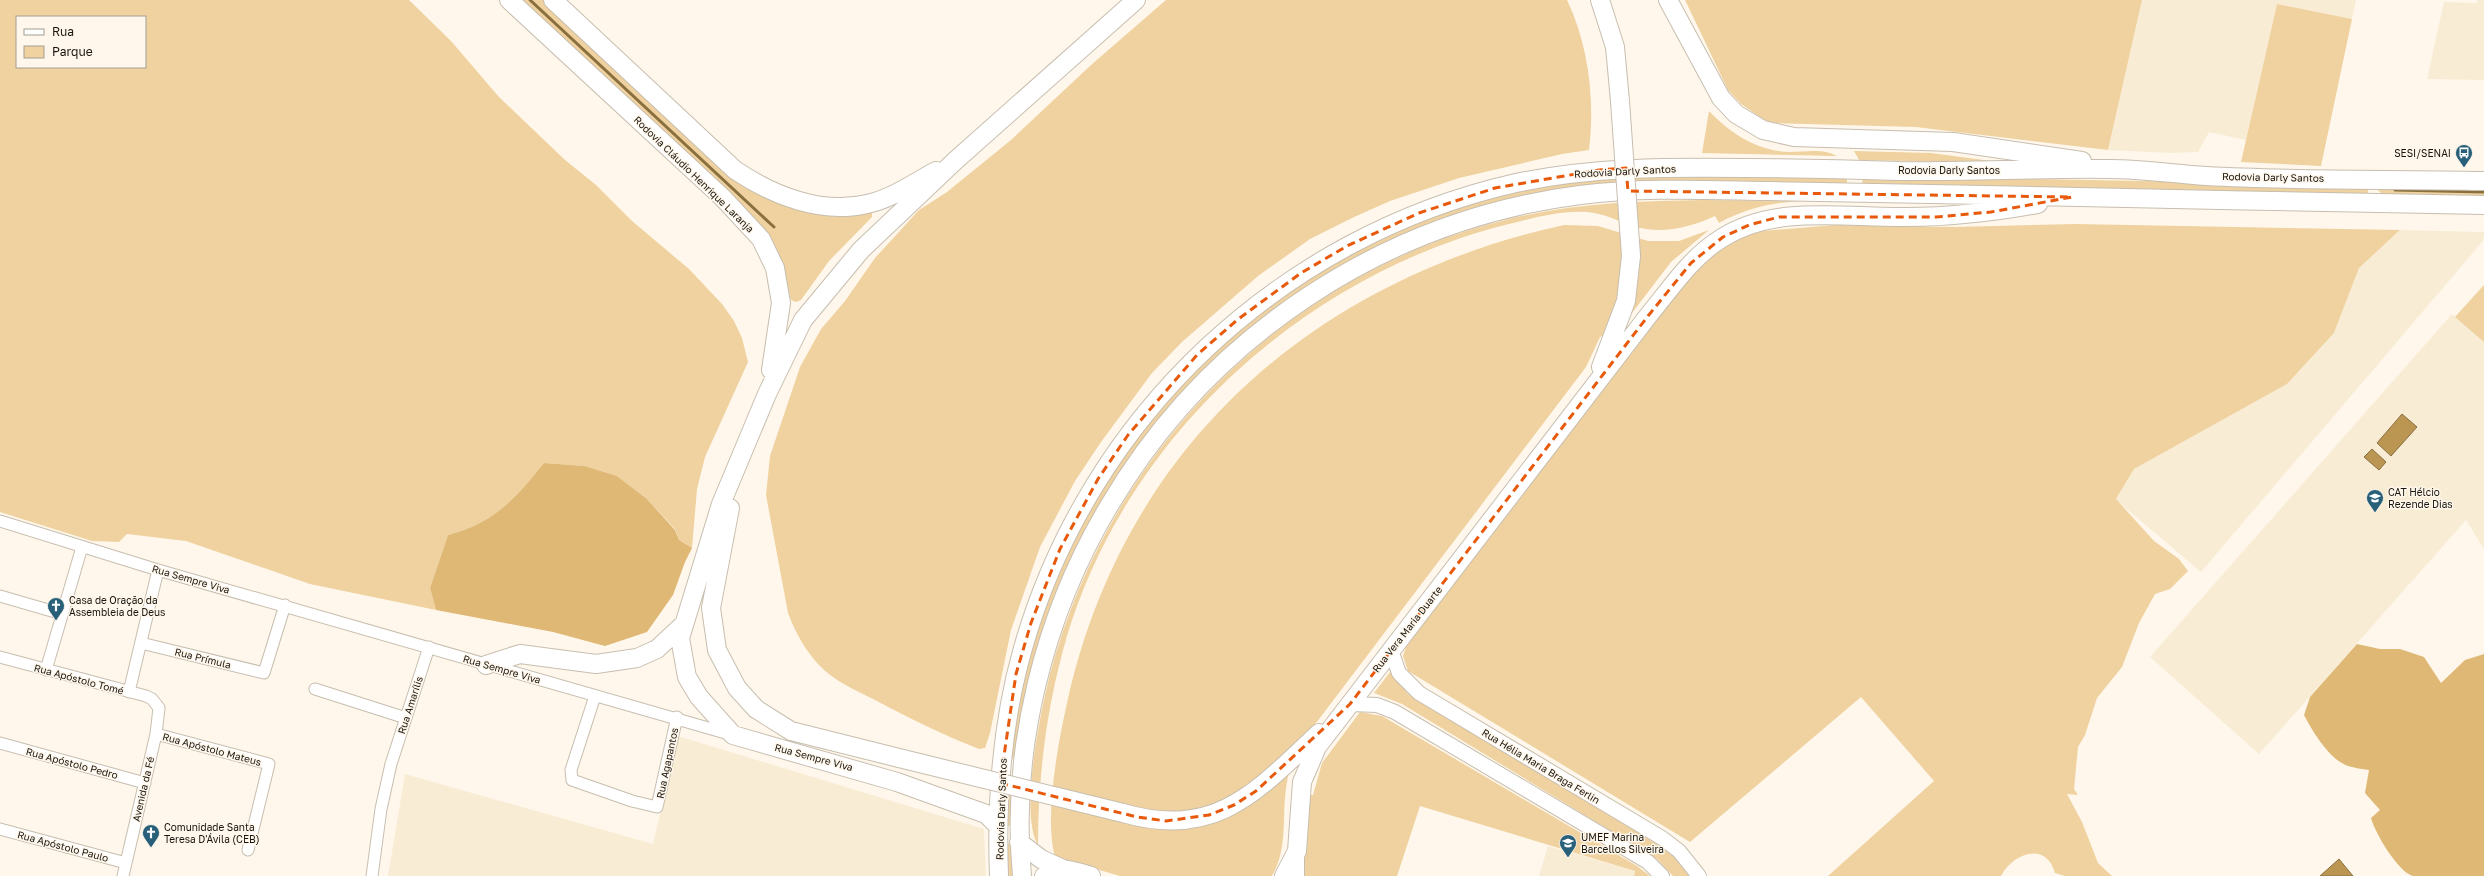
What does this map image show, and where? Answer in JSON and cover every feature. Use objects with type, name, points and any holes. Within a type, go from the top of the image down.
[{"type":"main road","name":"Rodovia Cláudio Henrique Laranja","points":[[509,0],[712,187],[761,238],[775,268],[781,303],[767,394]]},
{"type":"main road","points":[[553,0],[735,170],[756,184],[778,195],[824,205],[867,204],[896,193],[956,160]]},
{"type":"main road","points":[[733,735],[699,697],[687,677],[680,638],[721,504],[767,394],[803,320],[860,250],[956,160],[1136,0]]},
{"type":"main road","points":[[1564,425],[1596,376],[1613,338],[1626,301],[1631,256],[1615,47],[1600,0]]},
{"type":"main road","points":[[1668,0],[1715,89],[1736,114],[1754,126],[1773,134],[1830,139],[1953,142],[2065,158],[2116,169]]},
{"type":"main road","name":"Rodovia Darly Santos","points":[[999,876],[998,826],[1003,746],[1011,700],[1023,649],[1049,574],[1084,502],[1128,435],[1161,394],[1193,360],[1258,303],[1324,259],[1370,234],[1444,204],[1521,182],[1580,172],[1626,168],[1704,167],[1899,171],[2116,169],[2208,176],[2484,181]]},
{"type":"main road","name":"Rodovia Darly Santos","points":[[1022,876],[1018,842],[1025,756],[1038,680],[1061,606],[1080,559],[1101,519],[1146,449],[1195,390],[1251,337],[1313,292],[1380,254],[1439,229],[1501,210],[1576,196],[1627,191],[1704,190],[2484,205]]},
{"type":"main road","points":[[1564,425],[1691,263],[1712,245],[1735,231],[1779,217],[1951,216],[1997,211],[2072,197]]},
{"type":"main road","name":"Rua Vera Maria Duarte","points":[[1284,876],[1297,852],[1301,791],[1305,773],[1317,748],[1564,425]]},
{"type":"main road","points":[[739,460],[711,608],[714,636],[729,676],[756,708],[791,731],[1152,820],[1181,820],[1210,815],[1234,805],[1266,783],[1350,704]]},
{"type":"main road","points":[[486,665],[520,654],[596,664],[637,658],[657,649],[684,624]]},
{"type":"main road","name":"Rua Sempre Viva","points":[[733,735],[897,782],[986,814],[998,826]]},
{"type":"main road","points":[[1018,842],[1041,860],[1062,871]]},
{"type":"main road","points":[[1044,876],[1052,871],[1062,871],[1091,876]]},
{"type":"street","name":"Rua Sempre Viva","points":[[0,521],[158,570],[285,605],[486,665],[733,735]]},
{"type":"street","points":[[46,670],[82,547]]},
{"type":"street","points":[[129,692],[158,570]]},
{"type":"street","points":[[0,596],[62,614]]},
{"type":"street","name":"Rua Prímula","points":[[141,643],[264,673],[285,605]]},
{"type":"street","name":"Rua Amarílis","points":[[372,876],[381,809],[391,764],[429,647]]},
{"type":"street","name":"Rua Hélia Maria Braga Ferlin","points":[[1391,650],[1399,673],[1419,693],[1666,841],[1687,859],[1699,876]]},
{"type":"street","name":"Rua Apóstolo Tomé","points":[[0,658],[146,696],[156,703]]},
{"type":"street","points":[[315,689],[406,718]]},
{"type":"street","name":"Rua Agapantos","points":[[595,696],[571,770],[572,780],[632,801],[658,807],[677,718]]},
{"type":"street","name":"Avenida da Fé","points":[[123,876],[156,734],[159,715],[156,703]]},
{"type":"street","points":[[1350,704],[1377,705],[1395,712],[1648,862],[1662,876]]},
{"type":"street","name":"Rua Apóstolo Mateus","points":[[156,734],[269,764],[248,850]]},
{"type":"street","name":"Rua Apóstolo Pedro","points":[[0,743],[145,783]]},
{"type":"street","name":"Rua Apóstolo Paulo","points":[[0,829],[126,863]]},
{"type":"street","name":"Rua Vera Maria Duarte","points":[[1297,852],[1297,876]]},
{"type":"highlighted area","points":[[1626,168],[1628,191],[2072,197],[1991,212],[1936,217],[1779,217],[1749,225],[1723,237],[1691,263],[1648,316],[1350,704],[1256,791],[1234,805],[1209,815],[1166,821],[1137,817],[1000,783],[1016,674],[1031,623],[1060,549],[1098,479],[1128,435],[1197,355],[1237,320],[1301,273],[1347,246],[1419,213],[1495,188],[1599,170]]},
{"type":"shaded area","points":[[2142,0],[2356,0],[2352,19],[2277,4],[2246,140],[2209,132],[2198,152],[2171,153],[2108,150]]},
{"type":"shaded area","points":[[2477,0],[2484,0],[2484,80],[2427,79],[2444,2],[2477,3]]},
{"type":"shaded area","points":[[2400,230],[2484,232],[2484,237],[2482,242],[2201,572],[2116,500],[2134,469],[2287,384],[2334,333],[2359,268]]},
{"type":"shaded area","name":"CAT Hélcio Rezende Dias","points":[[2484,285],[2484,549],[2466,520],[2259,754],[2150,657],[2452,314],[2455,317]]},
{"type":"shaded area","points":[[2402,414],[2417,427],[2391,456],[2377,443]]},
{"type":"shaded area","points":[[2372,449],[2386,462],[2379,470],[2364,457]]},
{"type":"shaded area","points":[[544,463],[585,466],[617,476],[647,499],[675,530],[679,540],[692,548],[685,562],[673,595],[647,632],[605,646],[553,632],[436,610],[430,588],[448,535],[478,524],[502,508],[523,488]]},
{"type":"shaded area","points":[[2357,644],[2380,649],[2400,649],[2424,657],[2441,683],[2465,660],[2484,654],[2484,876],[2413,876],[2407,873],[2394,860],[2373,825],[2371,818],[2380,810],[2365,793],[2369,770],[2348,766],[2334,757],[2317,737],[2304,715],[2310,697]]},
{"type":"shaded area","points":[[678,736],[984,829],[986,876],[388,876],[405,774],[653,844]]},
{"type":"shaded area","name":"UMEF Marina Barcellos Silveira","points":[[1548,846],[1635,871],[1634,876],[1539,876]]},
{"type":"shaded area","points":[[2339,859],[2353,876],[2320,876]]},
{"type":"green space","points":[[0,0],[409,0],[451,41],[499,97],[565,160],[596,185],[632,221],[689,269],[722,304],[734,321],[742,338],[748,362],[705,457],[697,489],[692,548],[679,540],[675,529],[647,499],[617,476],[585,466],[544,463],[523,488],[502,508],[478,524],[448,535],[430,588],[436,610],[310,584],[186,541],[127,534],[119,542],[92,541],[0,512]]},
{"type":"green space","points":[[518,0],[543,0],[746,184],[872,210],[872,217],[829,261],[801,300],[796,302],[791,300],[783,271]]},
{"type":"green space","points":[[1166,0],[1567,0],[1581,36],[1588,74],[1591,112],[1589,150],[1562,154],[1459,178],[1390,201],[1352,218],[1310,239],[1258,276],[1182,342],[1152,373],[1101,442],[1075,481],[1040,547],[1011,630],[990,733],[985,748],[979,749],[926,726],[845,685],[825,671],[809,653],[797,634],[788,613],[766,495],[770,456],[800,367],[821,329],[845,301],[875,258],[919,210],[947,192],[1011,140],[1091,65]]},
{"type":"green space","points":[[1685,0],[2142,0],[2108,150],[1916,127],[1769,123],[1741,104],[1728,90]]},
{"type":"green space","points":[[2277,4],[2352,19],[2321,166],[2241,162]]},
{"type":"green space","points":[[1709,111],[1726,127],[1735,133],[1766,148],[1789,152],[1820,151],[1837,156],[1702,153]]},
{"type":"green space","points":[[1854,151],[1931,153],[2006,163],[1859,160]]},
{"type":"green space","points":[[1847,175],[1847,186],[1575,189],[1309,286],[1111,488],[1018,748],[1010,764],[1017,702],[1045,601],[1103,483],[1183,379],[1282,293],[1397,228],[1496,194],[1600,177]]},
{"type":"green space","points":[[1863,176],[2368,185],[2368,195],[1862,186]]},
{"type":"green space","points":[[2378,185],[2484,187],[2484,197],[2383,195],[2378,190]]},
{"type":"green space","points":[[1704,200],[1805,201],[1771,204],[1739,213],[1719,223],[1715,216],[1685,227],[1664,230],[1643,229],[1605,216],[1587,212],[1557,213],[1509,224],[1434,248],[1363,281],[1296,323],[1235,373],[1180,430],[1133,493],[1095,562],[1067,636],[1054,688],[1042,766],[1038,818],[1038,845],[1033,830],[1031,810],[1031,787],[1037,736],[1050,674],[1077,594],[1114,518],[1161,448],[1216,385],[1278,330],[1348,283],[1424,246],[1505,220],[1554,210],[1579,206],[1629,202]]},
{"type":"green space","points":[[2076,224],[2400,230],[2359,268],[2334,333],[2287,384],[2134,469],[2116,499],[2154,541],[2179,559],[2188,571],[2170,589],[2155,594],[2139,623],[2122,667],[2097,698],[2085,735],[2078,747],[2074,789],[2078,795],[2067,794],[2082,822],[2098,863],[2112,876],[2065,876],[2055,873],[2051,863],[2044,857],[2037,854],[2029,854],[2013,861],[2001,876],[1828,876],[1934,781],[1861,697],[1690,842],[1408,671],[1403,656],[1408,641],[1689,278],[1721,249],[1741,237],[1763,231],[1836,225],[1954,227]]},
{"type":"green space","points":[[1564,225],[1598,226],[1648,241],[1679,241],[1709,230],[1671,262],[1622,326],[1600,337],[1586,367],[1313,727],[1297,753],[1289,774],[1285,794],[1284,830],[1281,854],[1272,876],[1120,876],[1055,857],[1051,822],[1056,759],[1067,703],[1094,611],[1133,528],[1183,454],[1242,389],[1311,333],[1388,287],[1473,251]]},
{"type":"green space","points":[[2484,285],[2484,342],[2455,317]]},
{"type":"green space","points":[[1390,672],[1408,694],[1660,846],[1676,858],[1689,876],[1673,876],[1657,859],[1402,704],[1374,693]]},
{"type":"green space","points":[[1360,712],[1382,716],[1637,866],[1650,876],[1634,876],[1635,871],[1420,806],[1397,876],[1304,876],[1304,795],[1313,795],[1322,763]]},
{"type":"green space","points":[[1015,782],[1013,829],[1006,823],[1007,790]]},
{"type":"green space","points":[[1005,841],[1014,847],[1015,876],[1006,876]]},
{"type":"waterway","points":[[530,0],[774,227]]},
{"type":"waterway","points":[[2395,190],[2484,192]]},
{"type":"place","name":"SESI/SENAI","points":[[2464,168]]},
{"type":"place","name":"CAT Hélcio Rezende Dias","points":[[2375,513]]},
{"type":"place","name":"Casa de Oração da Assembleia de Deus","points":[[56,621]]},
{"type":"place","name":"Comunidade Santa Teresa D'Ávila (CEB)","points":[[151,848]]},
{"type":"place","name":"UMEF Marina Barcellos Silveira","points":[[1568,858]]}]
